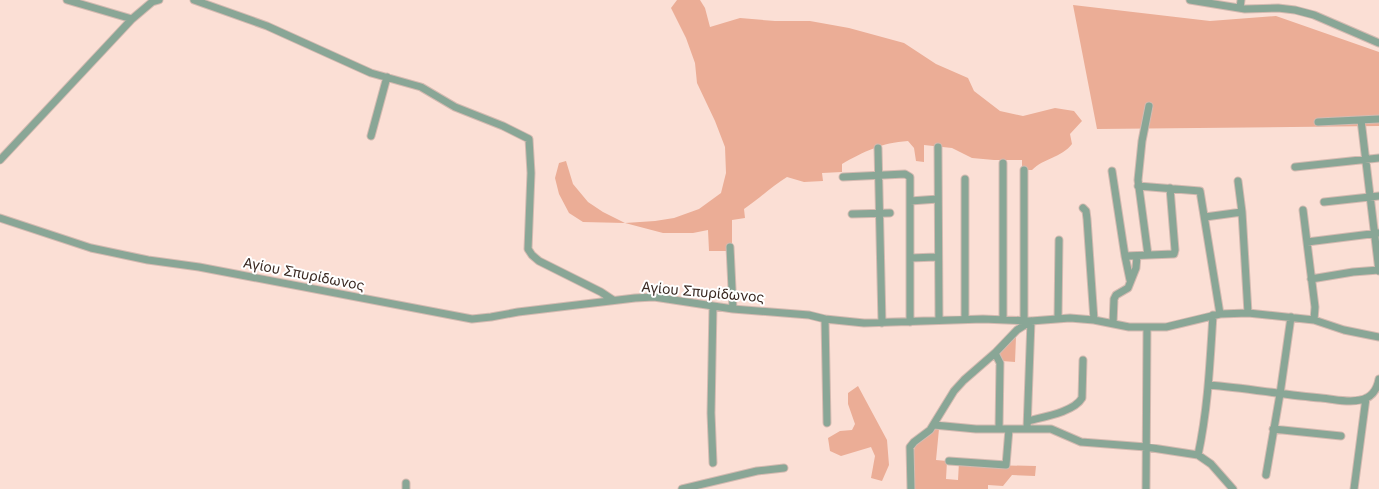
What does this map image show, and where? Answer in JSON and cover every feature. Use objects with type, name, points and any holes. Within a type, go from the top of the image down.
[{"type":"street","points":[[67,0],[132,19]]},
{"type":"street","points":[[194,0],[267,26],[365,70],[421,86],[455,107],[529,139],[531,173],[528,249],[540,261],[601,292],[613,301]]},
{"type":"street","points":[[1190,0],[1240,8],[1295,10],[1314,15],[1379,43]]},
{"type":"street","points":[[1240,8],[1242,0]]},
{"type":"street","points":[[0,160],[132,19],[154,1]]},
{"type":"street","points":[[370,136],[387,77]]},
{"type":"street","points":[[1148,255],[1138,186],[1142,141],[1149,106]]},
{"type":"street","points":[[1318,122],[1379,119]]},
{"type":"street","points":[[1311,279],[1354,272],[1379,271],[1376,233],[1364,160],[1361,120]]},
{"type":"street","points":[[938,146],[937,257],[939,320]]},
{"type":"street","points":[[878,148],[882,323]]},
{"type":"street","points":[[1295,167],[1379,158]]},
{"type":"street","points":[[1003,163],[1003,319]]},
{"type":"street","points":[[1024,170],[1024,321],[1028,425]]},
{"type":"street","points":[[1112,172],[1130,280]]},
{"type":"street","points":[[843,176],[909,175],[910,177],[910,322]]},
{"type":"street","points":[[965,319],[966,179]]},
{"type":"street","points":[[1238,182],[1242,212],[1248,313]]},
{"type":"street","points":[[1138,186],[1200,191],[1217,315],[1204,427],[1198,455]]},
{"type":"street","points":[[1125,256],[1169,256],[1174,254],[1170,188]]},
{"type":"street","points":[[1324,202],[1379,196]]},
{"type":"street","points":[[910,201],[938,199]]},
{"type":"street","points":[[1083,208],[1086,211],[1087,219],[1094,320]]},
{"type":"street","points":[[1303,210],[1315,307],[1314,320]]},
{"type":"street","points":[[1205,217],[1242,212]]},
{"type":"street","points":[[852,214],[890,213]]},
{"type":"street","name":"Αγίου Σπυρίδωνος","points":[[0,218],[91,248],[148,260],[199,267],[472,318],[654,297],[733,309],[882,323],[965,319],[1024,321],[1058,319],[1094,320],[1129,327],[1147,328],[1166,327],[1217,315],[1248,313],[1314,320],[1344,330],[1379,337]]},
{"type":"street","points":[[1307,242],[1376,233]]},
{"type":"street","points":[[1058,319],[1059,240]]},
{"type":"street","points":[[730,247],[733,309]]},
{"type":"street","points":[[1113,324],[1114,299],[1116,295],[1128,288],[1136,268],[1138,256]]},
{"type":"street","points":[[910,258],[937,257]]},
{"type":"street","points":[[713,306],[711,413],[713,463]]},
{"type":"street","points":[[1266,475],[1291,318]]},
{"type":"street","points":[[825,319],[827,423]]},
{"type":"street","points":[[911,489],[910,447],[934,425],[954,391],[995,353],[1024,321]]},
{"type":"street","points":[[1017,330],[1024,321]]},
{"type":"street","points":[[1146,489],[1147,328]]},
{"type":"street","points":[[995,353],[1000,363],[999,429]]},
{"type":"street","points":[[934,425],[954,428],[1009,429],[1028,425],[1058,413],[1080,402],[1082,398],[1084,360]]},
{"type":"street","points":[[1209,385],[1352,401],[1376,395],[1379,379]]},
{"type":"street","points":[[1354,489],[1366,398]]},
{"type":"street","points":[[1028,425],[1051,428],[1081,442],[1146,447],[1198,455],[1211,464],[1233,489]]},
{"type":"street","points":[[948,461],[1006,466],[1009,429]]},
{"type":"street","points":[[1274,429],[1341,436]]},
{"type":"street","points":[[682,489],[757,471],[784,468]]},
{"type":"shaded area","points":[[677,0],[700,0],[705,8],[710,27],[740,18],[810,21],[849,28],[904,43],[936,64],[968,78],[974,91],[1000,111],[1023,116],[1055,108],[1074,111],[1082,121],[1070,134],[1072,144],[1068,149],[1032,170],[1022,170],[1022,160],[972,158],[952,148],[924,145],[924,162],[916,161],[914,148],[908,141],[881,146],[866,152],[842,164],[842,172],[822,173],[823,181],[804,182],[787,177],[744,209],[745,218],[732,220],[732,251],[709,251],[708,230],[693,233],[663,233],[625,223],[674,218],[699,209],[721,193],[726,173],[725,147],[697,83],[695,63],[686,38],[671,8]]},
{"type":"shaded area","points":[[1073,5],[1210,21],[1276,16],[1379,52],[1379,126],[1097,129]]},
{"type":"shaded area","points":[[566,161],[573,184],[588,202],[625,223],[583,222],[569,213],[559,194],[555,178],[559,163]]},
{"type":"shaded area","points":[[1016,337],[1015,362],[1002,361],[998,353]]},
{"type":"shaded area","points":[[858,386],[887,440],[889,465],[882,481],[871,478],[875,456],[871,447],[841,456],[830,451],[828,438],[840,431],[852,430],[855,424],[848,404],[848,393]]},
{"type":"shaded area","points":[[935,428],[939,429],[936,460],[947,461],[946,479],[958,480],[959,462],[987,465],[1036,466],[1035,476],[1012,475],[1003,486],[988,485],[988,489],[914,489],[913,454],[915,446]]}]
